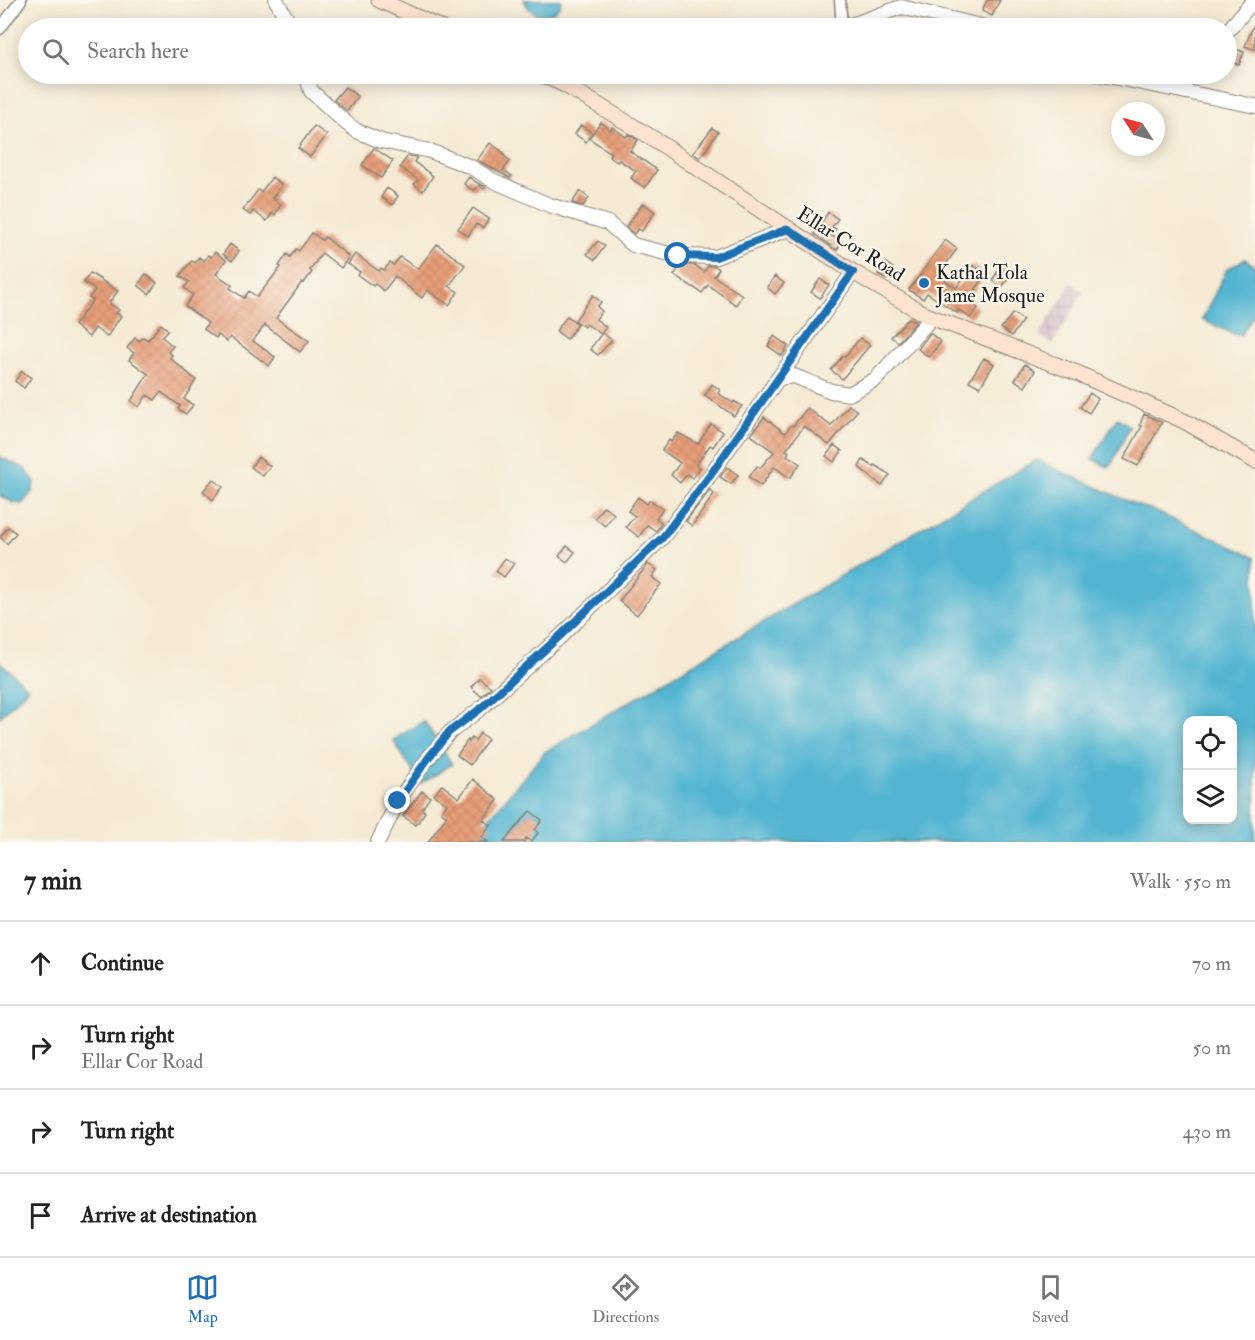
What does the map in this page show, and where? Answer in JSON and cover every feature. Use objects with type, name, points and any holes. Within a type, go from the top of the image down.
[{"type":"main road","points":[[379,0],[419,18]]},
{"type":"main road","name":"Ellar Cor Road","points":[[563,84],[654,139],[853,272],[926,315],[1077,373],[1184,421],[1255,461]]},
{"type":"street","points":[[0,28],[21,0]]},
{"type":"street","points":[[276,0],[286,18]]},
{"type":"street","points":[[840,0],[841,18]]},
{"type":"street","points":[[1237,21],[1254,0]]},
{"type":"street","points":[[870,18],[900,7],[947,18]]},
{"type":"street","points":[[309,84],[311,91],[357,131],[381,141],[430,151],[471,167],[494,181],[549,206],[608,224],[633,245],[678,256],[716,257],[788,229]]},
{"type":"street","points":[[1148,84],[1255,106]]},
{"type":"street","points":[[1178,90],[1183,84]]},
{"type":"street","points":[[378,842],[398,801],[449,732],[480,709],[663,537],[708,478],[853,272]]},
{"type":"street","points":[[778,378],[794,376],[831,392],[849,394],[876,379],[927,323]]},
{"type":"shaded area","points":[[1071,283],[1084,291],[1053,344],[1039,336]]},
{"type":"water","points":[[524,0],[562,0],[554,11],[543,15],[532,11]]},
{"type":"water","points":[[1245,259],[1255,266],[1255,312],[1241,335],[1202,320],[1227,269]]},
{"type":"water","points":[[1117,418],[1130,426],[1108,467],[1092,459]]},
{"type":"water","points":[[0,457],[24,468],[35,482],[32,492],[22,504],[0,496]]},
{"type":"water","points":[[1036,460],[1255,557],[1255,842],[469,842],[545,752]]},
{"type":"water","points":[[0,662],[28,688],[0,717]]},
{"type":"water","points":[[424,721],[452,764],[421,784],[393,740]]},
{"type":"building","points":[[987,0],[1000,0],[992,16],[982,11]]},
{"type":"building","points":[[1255,22],[1255,50],[1245,46]]},
{"type":"building","points":[[1237,50],[1244,52],[1239,65],[1237,64]]},
{"type":"building","points":[[345,87],[358,97],[347,111],[334,100]]},
{"type":"building","points":[[601,122],[610,130],[612,127],[626,137],[628,134],[638,140],[630,151],[657,170],[645,188],[631,178],[636,171],[619,160],[617,162],[609,156],[611,153],[589,138]]},
{"type":"building","points":[[581,125],[592,133],[586,142],[575,134]]},
{"type":"building","points":[[314,126],[327,135],[310,157],[298,148]]},
{"type":"building","points":[[712,128],[718,132],[700,158],[693,153]]},
{"type":"building","points":[[490,143],[504,153],[503,155],[510,161],[503,170],[512,176],[510,178],[477,160]]},
{"type":"building","points":[[374,148],[393,161],[381,178],[362,165]]},
{"type":"building","points":[[408,156],[417,157],[414,162],[433,176],[423,191],[414,184],[418,180],[400,167]]},
{"type":"building","points":[[272,177],[282,185],[272,198],[281,205],[275,215],[272,213],[267,221],[253,211],[250,215],[243,210],[258,190],[261,192]]},
{"type":"building","points":[[469,177],[486,187],[484,189],[479,185],[474,191],[464,184]]},
{"type":"building","points":[[387,188],[398,196],[392,205],[381,197]]},
{"type":"building","points":[[580,191],[589,198],[583,206],[572,203]]},
{"type":"building","points":[[643,203],[655,212],[642,231],[638,229],[634,234],[626,227]]},
{"type":"building","points":[[473,208],[489,219],[483,228],[476,224],[468,236],[458,229]]},
{"type":"building","points":[[828,212],[838,219],[832,227],[836,229],[831,235],[842,242],[837,250],[814,234]]},
{"type":"building","points":[[312,233],[322,240],[325,237],[349,257],[341,268],[322,253],[310,270],[312,272],[276,318],[309,341],[300,352],[265,325],[253,341],[275,357],[269,366],[230,337],[227,342],[218,335],[216,338],[204,329],[208,323],[185,306],[193,295],[184,288],[189,282],[180,276],[192,261],[195,263],[199,257],[204,261],[208,255],[211,257],[215,252],[226,260],[216,274],[232,285],[230,288],[244,298],[249,291],[257,297],[281,267],[279,266],[287,254],[290,257],[296,249],[299,251]]},
{"type":"building","points":[[945,240],[957,249],[938,275],[956,288],[973,265],[986,275],[968,300],[978,308],[970,318],[959,310],[957,313],[927,293],[923,299],[909,290]]},
{"type":"building","points":[[598,241],[605,246],[595,260],[587,254]]},
{"type":"building","points":[[230,244],[239,251],[232,261],[223,254]]},
{"type":"building","points":[[437,244],[465,265],[449,286],[458,292],[449,305],[427,290],[422,298],[395,276],[384,291],[358,275],[360,272],[348,264],[355,254],[379,271],[381,268],[384,270],[390,263],[393,265],[400,257],[418,269]]},
{"type":"building","points":[[886,263],[893,268],[886,279],[878,274]]},
{"type":"building","points":[[681,265],[695,265],[704,272],[708,266],[715,266],[719,269],[714,276],[742,295],[736,305],[708,285],[702,293],[674,275]]},
{"type":"building","points":[[1001,267],[1011,275],[1002,287],[992,280]]},
{"type":"building","points":[[90,273],[118,291],[109,303],[119,310],[116,313],[121,316],[107,337],[95,328],[89,337],[74,325],[93,300],[89,298],[95,290],[84,282]]},
{"type":"building","points":[[146,274],[157,283],[149,294],[138,285]]},
{"type":"building","points":[[775,276],[784,283],[775,294],[767,287]]},
{"type":"building","points":[[820,279],[829,285],[820,298],[811,292]]},
{"type":"building","points":[[593,295],[601,302],[597,307],[602,311],[596,319],[606,327],[601,334],[586,324],[584,327],[575,320]]},
{"type":"building","points":[[1013,313],[1023,320],[1012,336],[1001,328]]},
{"type":"building","points":[[567,316],[578,324],[567,339],[556,331]]},
{"type":"building","points":[[909,318],[916,322],[898,342],[891,337]]},
{"type":"building","points":[[161,324],[168,330],[162,337],[173,346],[168,352],[172,355],[170,358],[196,380],[184,399],[193,405],[186,414],[178,409],[180,406],[161,392],[155,400],[147,395],[139,407],[131,401],[148,374],[129,360],[134,353],[127,348],[135,338],[140,341],[143,337],[148,340]]},
{"type":"building","points":[[602,333],[612,340],[598,355],[590,349]]},
{"type":"building","points":[[930,333],[941,342],[929,357],[918,349]]},
{"type":"building","points":[[774,336],[788,346],[782,356],[768,346]]},
{"type":"building","points":[[860,338],[870,345],[842,379],[831,370]]},
{"type":"building","points":[[984,358],[994,364],[980,387],[969,381]]},
{"type":"building","points":[[1025,364],[1035,371],[1025,387],[1015,380]]},
{"type":"building","points":[[22,371],[31,378],[24,388],[15,381]]},
{"type":"building","points":[[712,384],[720,390],[718,393],[742,406],[734,416],[705,395]]},
{"type":"building","points":[[1090,393],[1098,399],[1089,413],[1080,407]]},
{"type":"building","points":[[849,405],[857,411],[829,445],[804,426],[786,450],[789,452],[787,455],[800,464],[790,478],[774,467],[761,486],[749,477],[757,466],[760,468],[774,452],[751,435],[764,417],[785,433],[807,408],[831,426]]},
{"type":"building","points":[[1144,414],[1162,422],[1138,466],[1124,459],[1142,426],[1140,425]]},
{"type":"building","points":[[711,424],[723,432],[713,447],[710,445],[696,465],[700,468],[693,478],[687,474],[680,483],[671,475],[680,463],[662,450],[678,433],[698,444]]},
{"type":"building","points":[[834,445],[842,451],[834,462],[826,456]]},
{"type":"building","points":[[258,457],[270,466],[263,476],[251,467]]},
{"type":"building","points":[[863,460],[890,475],[882,486],[859,467]]},
{"type":"building","points":[[727,467],[738,475],[731,484],[720,477]]},
{"type":"building","points":[[213,479],[223,487],[213,500],[203,491]]},
{"type":"building","points":[[710,490],[714,494],[692,526],[686,521]]},
{"type":"building","points":[[638,497],[647,504],[650,500],[663,509],[656,518],[662,523],[656,531],[647,525],[639,537],[626,527],[635,516],[628,511]]},
{"type":"building","points":[[604,506],[614,514],[605,526],[595,518]]},
{"type":"building","points":[[8,527],[16,533],[7,544],[0,537]]},
{"type":"building","points":[[567,546],[575,552],[567,562],[559,556]]},
{"type":"building","points":[[505,558],[514,564],[504,577],[496,571]]},
{"type":"building","points":[[648,564],[657,570],[652,577],[661,584],[637,615],[619,601]]},
{"type":"building","points":[[479,678],[491,687],[481,696],[471,687]]},
{"type":"building","points":[[480,733],[488,739],[470,765],[457,755],[468,740],[469,742],[472,738],[475,741]]},
{"type":"building","points":[[473,779],[498,800],[483,820],[491,825],[482,837],[488,842],[428,842],[447,816],[441,812],[447,804],[434,795],[442,785],[459,798]]},
{"type":"building","points":[[422,791],[430,797],[422,809],[425,812],[416,825],[403,816]]},
{"type":"building","points":[[530,811],[542,820],[535,830],[538,833],[531,842],[526,838],[524,842],[504,842]]},
{"type":"place","name":"Kathal Tola Jame Mosque","points":[[924,283]]},
{"type":"route","points":[[398,801],[449,732],[480,709],[610,590],[663,537],[708,478],[853,272],[788,229],[716,257],[678,256]]}]
